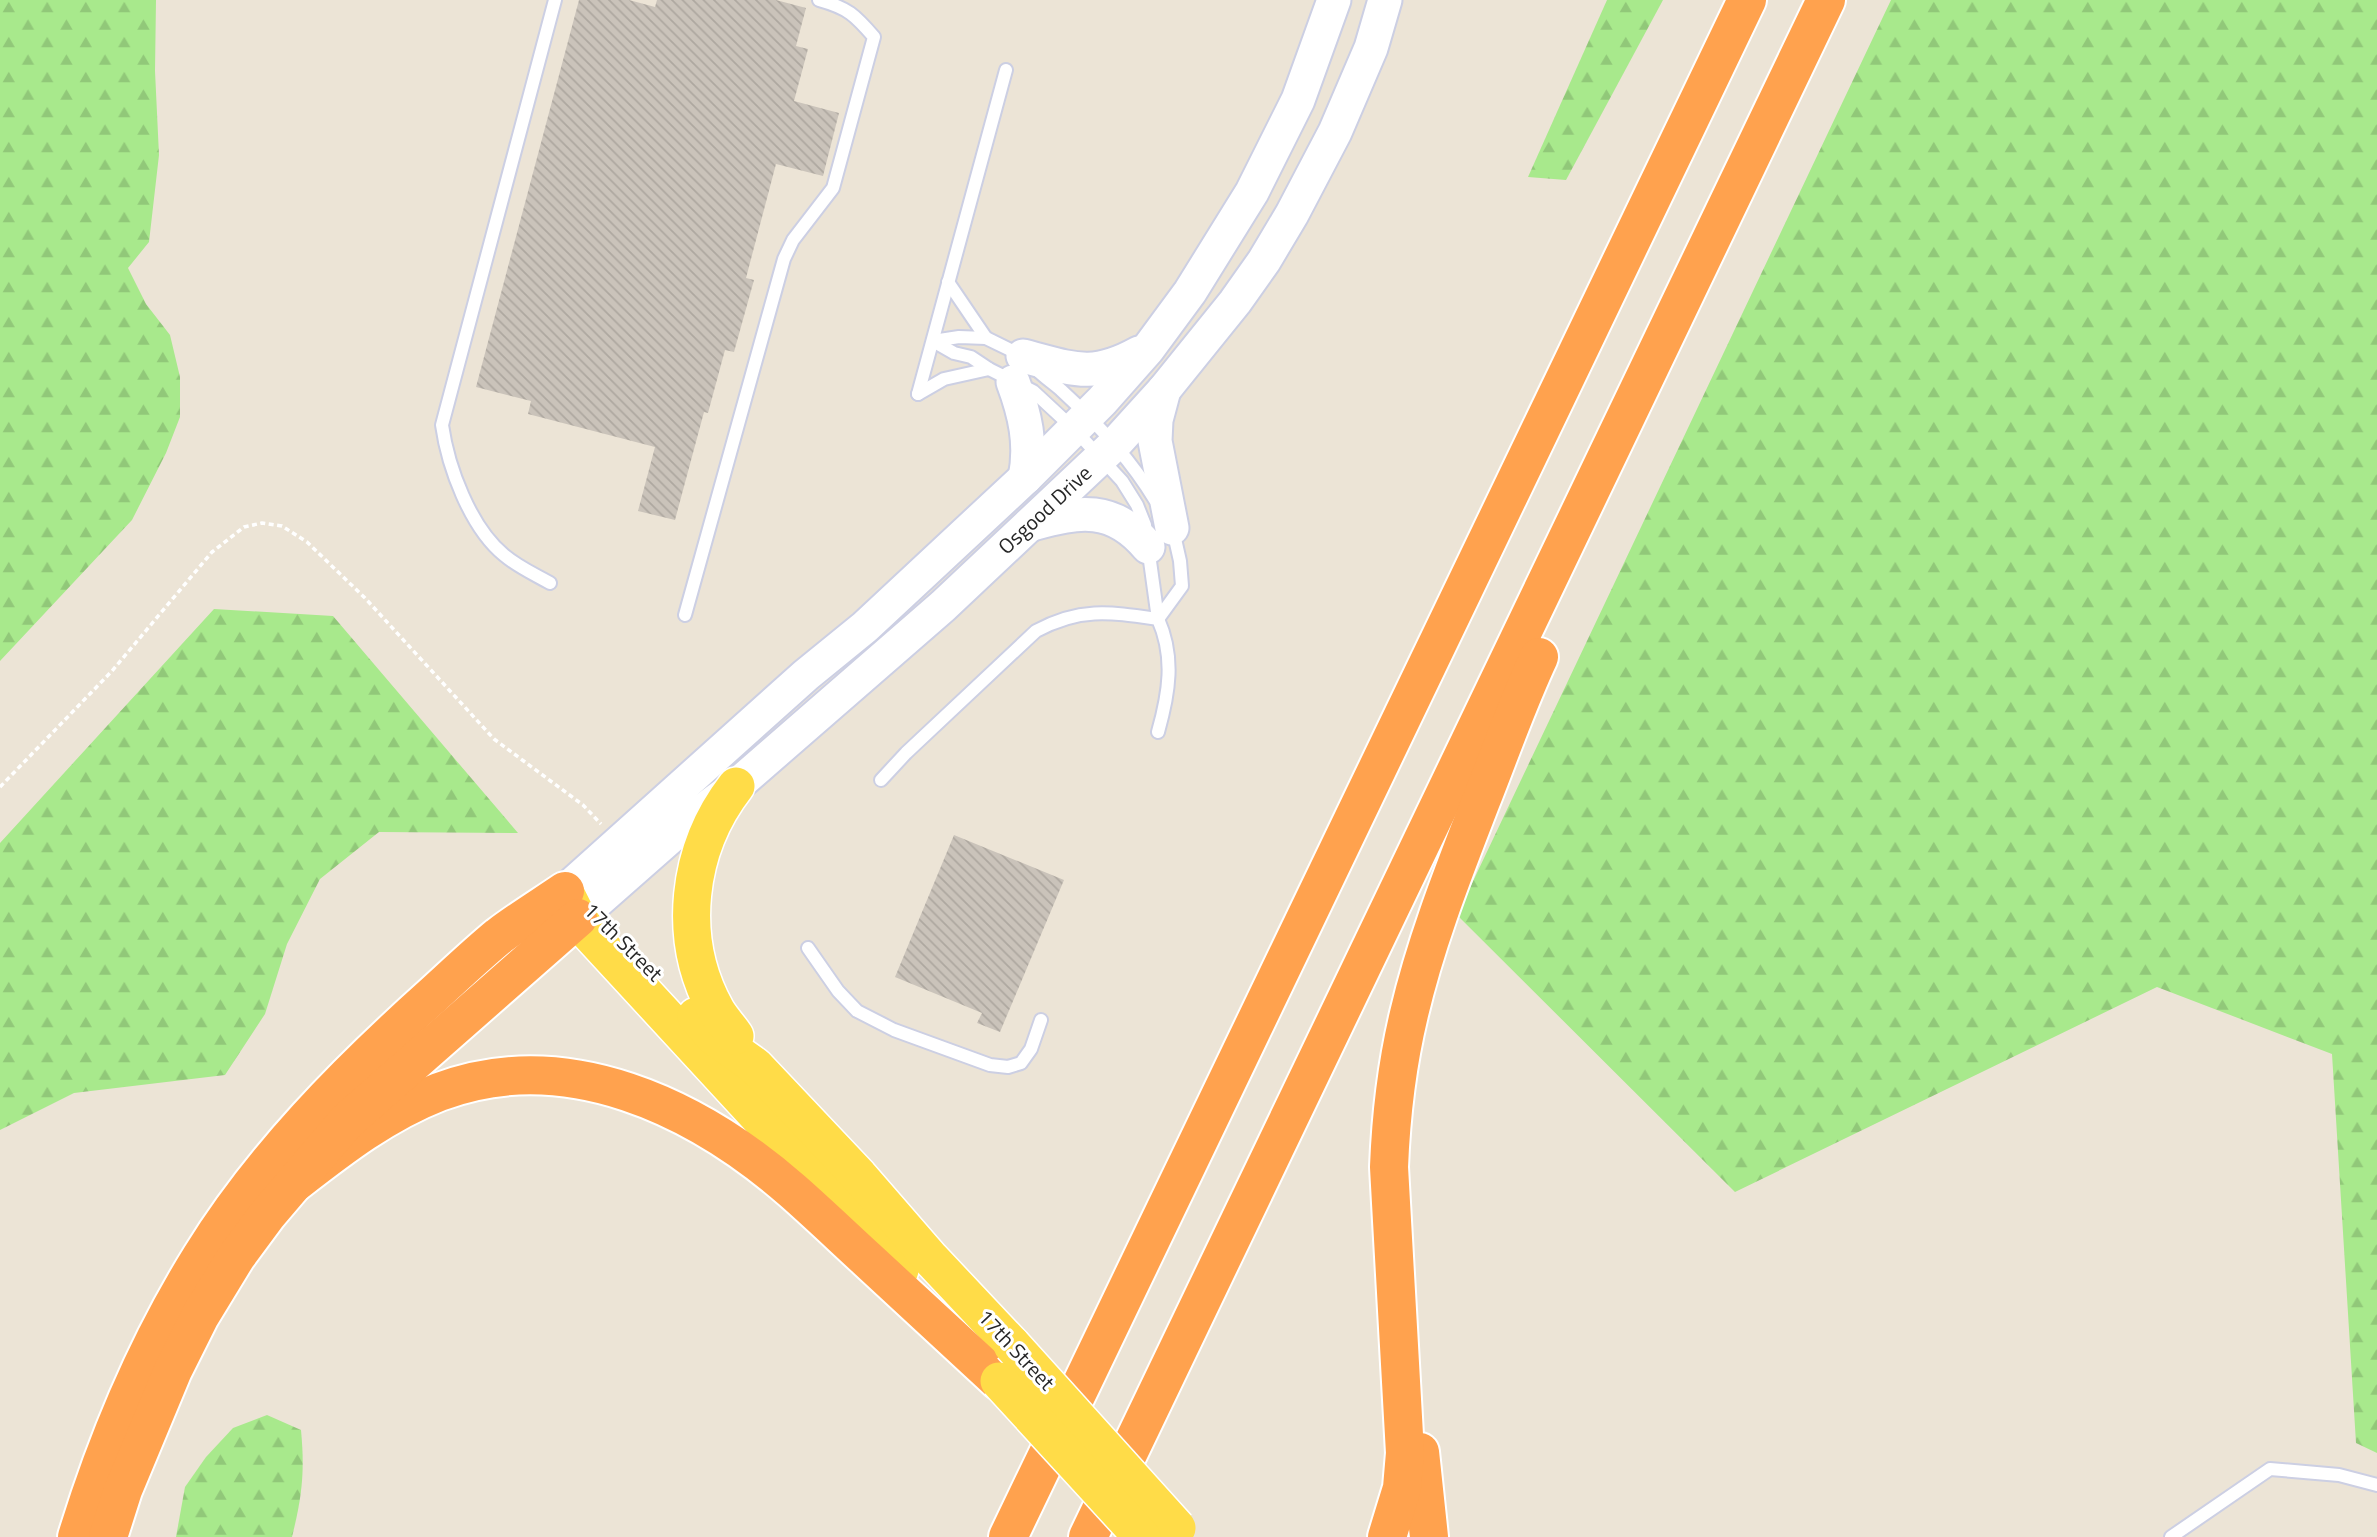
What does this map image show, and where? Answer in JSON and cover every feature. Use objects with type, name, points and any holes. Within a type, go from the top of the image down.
[{"type":"highway","points":[[1008,1537],[1747,0]]},
{"type":"highway","points":[[1087,1537],[1826,0]]},
{"type":"highway","points":[[1387,1537],[1402,1488],[1405,1453],[1389,1167],[1391,1121],[1409,1013],[1449,883],[1518,702],[1735,223],[1808,36]]},
{"type":"highway","points":[[108,1537],[132,1466],[173,1370],[200,1316],[236,1257],[267,1215],[348,1121],[578,905]]},
{"type":"highway","points":[[77,1537],[100,1470],[151,1346],[202,1256],[242,1196],[334,1090],[407,1018],[500,935],[578,905]]},
{"type":"highway","points":[[296,1182],[378,1121],[451,1088],[471,1082],[528,1075],[559,1076],[612,1086],[679,1113],[736,1148],[791,1189],[999,1381]]},
{"type":"highway","points":[[979,1537],[1155,1228]]},
{"type":"highway","points":[[1394,1260],[1416,1416],[1429,1537]]},
{"type":"main road","name":"Osgood Drive","points":[[578,905],[620,844],[806,675],[865,627],[1024,478],[1081,422],[1148,349],[1190,292],[1252,192],[1298,100],[1334,0]]},
{"type":"main road","name":"Osgood Drive","points":[[578,905],[736,786],[943,606],[1108,451],[1164,390],[1235,302],[1292,214],[1335,132],[1371,48],[1385,0]]},
{"type":"main road","points":[[1024,478],[1029,457],[1028,441],[1022,406],[1008,369],[1062,366],[1094,370],[1117,365],[1148,349]]},
{"type":"main road","points":[[1027,526],[1067,515],[1086,513],[1106,516],[1135,532],[1160,538],[1155,441],[1156,420],[1164,390]]},
{"type":"main road","points":[[736,786],[719,808],[697,863],[692,915],[696,951],[716,1011],[755,1066]]},
{"type":"main road","name":"17th Street","points":[[578,905],[714,1037],[755,1066],[859,1176],[931,1259],[1181,1533]]},
{"type":"main road","name":"17th Street","points":[[578,905],[589,933],[849,1213],[1142,1537]]},
{"type":"lane","points":[[550,583],[522,568],[485,536],[447,455],[442,425],[555,0]]},
{"type":"lane","points":[[685,615],[785,259],[793,240],[833,188],[874,37],[855,15],[844,7],[819,0]]},
{"type":"lane","points":[[1006,70],[918,394],[944,379],[1008,369]]},
{"type":"lane","points":[[948,282],[1008,369],[1033,391],[1081,422],[1108,451],[1145,525],[1180,561],[1182,586],[1158,619]]},
{"type":"lane","points":[[933,341],[959,337],[986,338]]},
{"type":"lane","points":[[933,341],[954,353],[1008,369],[1081,422],[1108,451],[1136,468],[1160,538],[1158,619],[1166,638],[1169,665],[1166,704],[1158,732]]},
{"type":"lane","points":[[881,780],[906,753],[1036,631],[1056,620],[1103,612],[1158,619]]},
{"type":"lane","points":[[808,948],[838,991],[857,1011],[894,1030],[990,1065],[1008,1067],[1021,1063],[1031,1049],[1041,1020]]},
{"type":"lane","points":[[2171,1537],[2270,1469],[2339,1475],[2377,1485]]},
{"type":"path","points":[[0,787],[112,671],[212,552],[244,527],[262,523],[282,526],[307,542],[365,598],[494,738],[583,805],[620,844]]},
{"type":"green space","points":[[0,0],[156,0],[155,71],[159,155],[149,242],[128,268],[146,304],[170,335],[180,377],[180,417],[166,453],[132,520],[0,661]]},
{"type":"green space","points":[[1607,0],[1663,0],[1566,180],[1528,177]]},
{"type":"green space","points":[[1891,0],[2377,0],[2377,1453],[2356,1443],[2332,1054],[2157,987],[1735,1192],[1457,915]]},
{"type":"green space","points":[[214,609],[333,616],[518,833],[379,832],[320,879],[287,944],[265,1014],[225,1075],[74,1093],[0,1130],[0,843]]},
{"type":"green space","points":[[267,1415],[301,1430],[302,1484],[292,1537],[176,1537],[185,1487],[206,1457],[233,1428]]},
{"type":"building","points":[[579,0],[629,0],[655,7],[657,0],[776,0],[806,8],[796,46],[808,49],[794,101],[839,113],[823,176],[776,164],[746,278],[754,280],[734,352],[725,350],[708,413],[704,412],[675,520],[638,511],[655,447],[528,414],[531,401],[476,387]]},
{"type":"building","points":[[954,835],[1064,880],[1000,1032],[977,1023],[982,1013],[895,977]]}]
